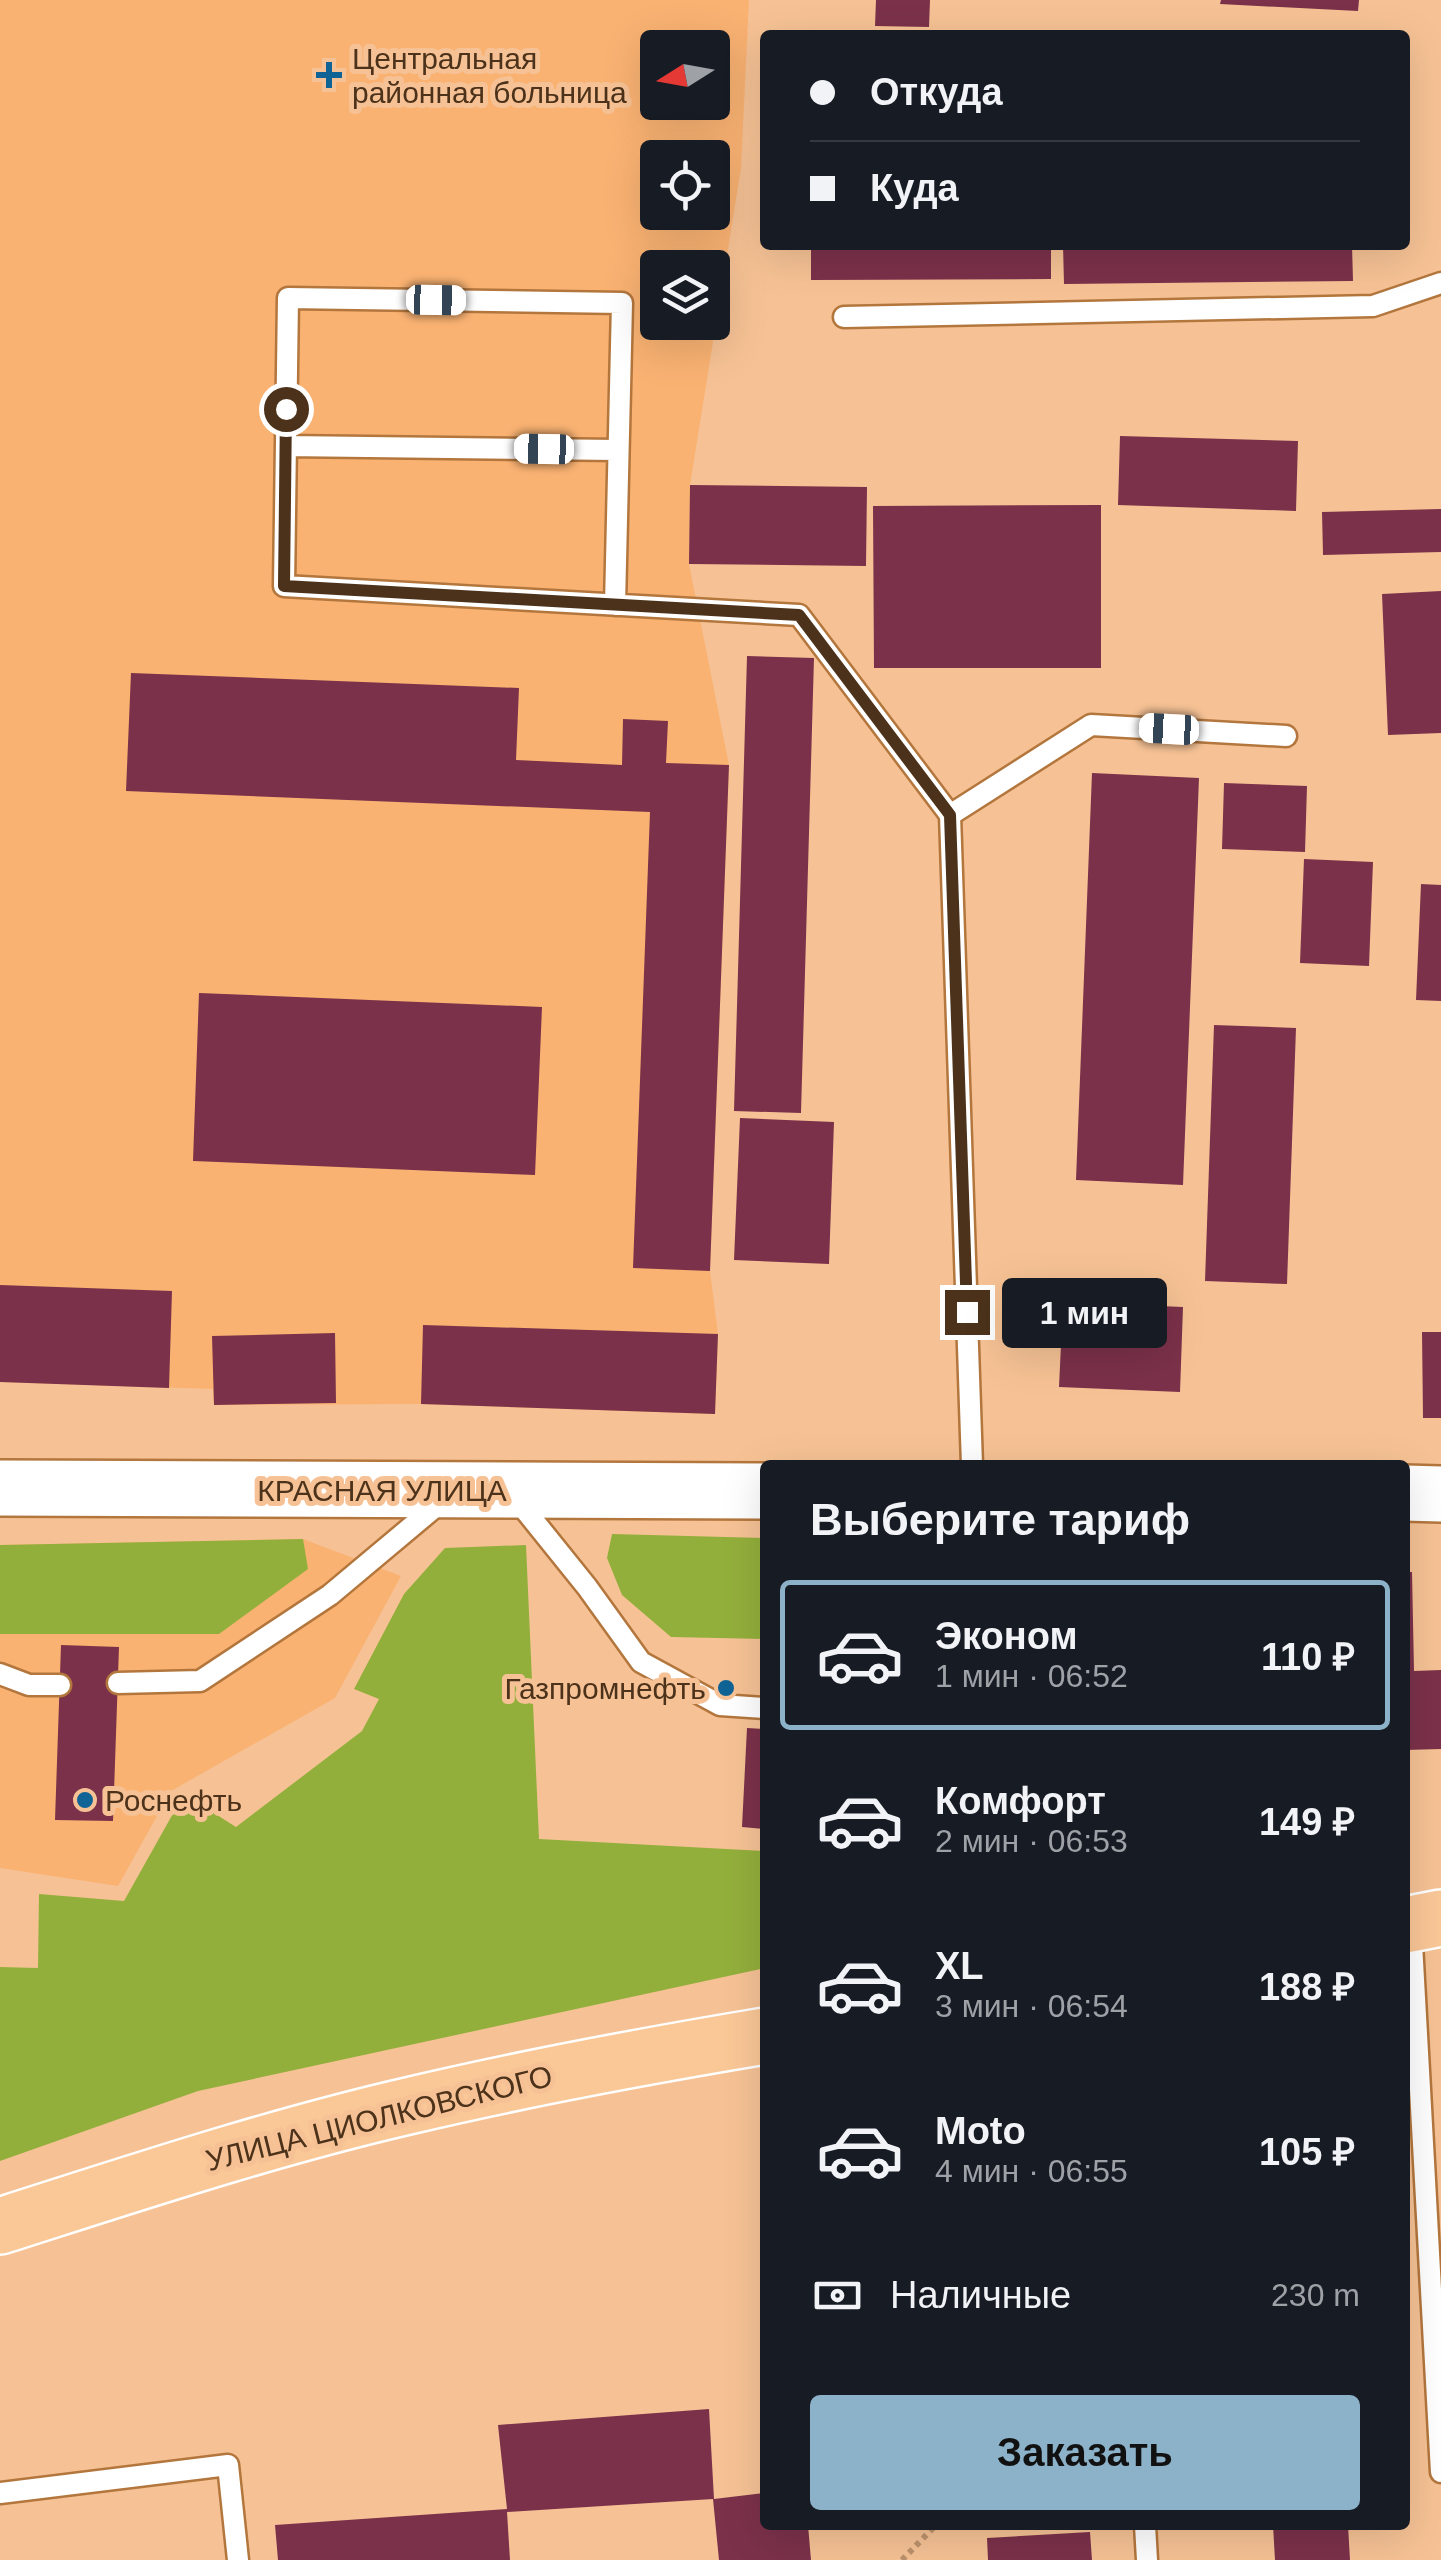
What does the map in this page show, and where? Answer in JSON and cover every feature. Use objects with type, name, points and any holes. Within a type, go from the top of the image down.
[{"type":"main road","name":"КРАСНАЯ УЛИЦА","points":[[0,1488],[760,1491]]},
{"type":"main road","points":[[1410,1494],[1441,1494]]},
{"type":"main road","name":"УЛИЦА ЦИОЛКОВСКОГО","points":[[0,2226],[235,2152],[406,2106],[614,2062],[760,2037]]},
{"type":"lane","points":[[844,317],[1373,306],[1441,283]]},
{"type":"lane","points":[[615,605],[622,303],[288,298],[284,586],[615,605],[799,615],[950,815],[972,1460]]},
{"type":"lane","points":[[286,446],[618,450]]},
{"type":"lane","points":[[950,815],[1090,724],[1286,736]]},
{"type":"lane","points":[[118,1683],[200,1681],[330,1595],[456,1490]]},
{"type":"lane","points":[[509,1490],[642,1662],[720,1705],[760,1708]]},
{"type":"lane","points":[[0,1674],[29,1685],[60,1684]]},
{"type":"lane","points":[[1419,1922],[1413,2119],[1438,2373],[1441,2472]]},
{"type":"lane","points":[[0,2493],[228,2465],[238,2560]]},
{"type":"lane","points":[[1145,2530],[1147,2560]]},
{"type":"path","points":[[902,2560],[931,2530]]},
{"type":"shaded area","points":[[0,0],[749,0],[741,168],[728,250],[640,250],[640,340],[713,340],[690,485],[689,564],[729,765],[710,1271],[718,1334],[715,1414],[421,1404],[214,1405],[213,1389],[0,1382]]},
{"type":"shaded area","points":[[303,1539],[401,1576],[335,1698],[171,1791],[118,1886],[0,1868],[0,1545]]},
{"type":"green space","points":[[612,1534],[760,1538],[760,1639],[671,1637],[622,1595],[607,1558]]},
{"type":"green space","points":[[303,1539],[308,1569],[219,1634],[0,1634],[0,1545]]},
{"type":"green space","points":[[526,1545],[539,1839],[760,1851],[760,1969],[198,2091],[0,2161],[0,1967],[38,1968],[39,1894],[124,1901],[184,1794],[236,1827],[362,1731],[379,1699],[354,1689],[404,1594],[445,1548]]},
{"type":"building","points":[[876,0],[930,0],[929,27],[875,26]]},
{"type":"building","points":[[1221,0],[1359,0],[1358,11],[1220,4]]},
{"type":"building","points":[[811,250],[1051,250],[1051,279],[811,280]]},
{"type":"building","points":[[1063,250],[1352,250],[1353,281],[1064,284]]},
{"type":"building","points":[[1120,436],[1298,441],[1296,511],[1118,505]]},
{"type":"building","points":[[690,485],[867,487],[866,566],[689,564]]},
{"type":"building","points":[[1101,505],[1101,668],[874,668],[873,506]]},
{"type":"building","points":[[1441,509],[1441,552],[1323,555],[1322,512]]},
{"type":"building","points":[[1441,591],[1441,733],[1388,735],[1382,594]]},
{"type":"building","points":[[747,656],[814,658],[801,1113],[734,1111]]},
{"type":"building","points":[[131,673],[519,688],[516,760],[622,765],[623,719],[668,721],[666,763],[729,765],[710,1271],[633,1268],[650,812],[126,791]]},
{"type":"building","points":[[1092,773],[1199,778],[1183,1185],[1076,1180]]},
{"type":"building","points":[[1224,783],[1307,786],[1305,852],[1222,849]]},
{"type":"building","points":[[1304,859],[1373,862],[1369,966],[1300,963]]},
{"type":"building","points":[[1421,884],[1441,885],[1441,1001],[1416,1000]]},
{"type":"building","points":[[199,993],[542,1007],[535,1175],[193,1161]]},
{"type":"building","points":[[1214,1025],[1296,1028],[1287,1284],[1205,1281]]},
{"type":"building","points":[[740,1118],[834,1122],[829,1264],[734,1260]]},
{"type":"building","points":[[0,1285],[172,1291],[169,1388],[0,1382]]},
{"type":"building","points":[[1063,1302],[1183,1307],[1180,1392],[1059,1387]]},
{"type":"building","points":[[423,1325],[718,1334],[715,1414],[421,1404]]},
{"type":"building","points":[[1422,1332],[1441,1332],[1441,1418],[1423,1418]]},
{"type":"building","points":[[335,1333],[336,1403],[214,1405],[212,1336]]},
{"type":"building","points":[[1410,1572],[1414,1671],[1441,1670],[1441,1749],[1410,1750]]},
{"type":"building","points":[[61,1645],[119,1647],[113,1821],[55,1820]]},
{"type":"building","points":[[747,1728],[760,1729],[760,1829],[742,1827]]},
{"type":"building","points":[[709,2409],[714,2499],[760,2494],[760,2530],[808,2530],[811,2560],[719,2560],[713,2499],[507,2512],[510,2560],[278,2560],[275,2525],[507,2509],[498,2425]]},
{"type":"building","points":[[1273,2530],[1348,2530],[1350,2560],[1275,2560]]},
{"type":"building","points":[[1090,2532],[1092,2560],[988,2560],[987,2538]]},
{"type":"place","name":"Центральная районная больница","points":[[329,75]]},
{"type":"place","name":"Газпромнефть","points":[[726,1688]]},
{"type":"place","name":"Роснефть","points":[[85,1800]]},
{"type":"route","points":[[286,409],[284,586],[799,615],[950,815],[967,1312]]}]
